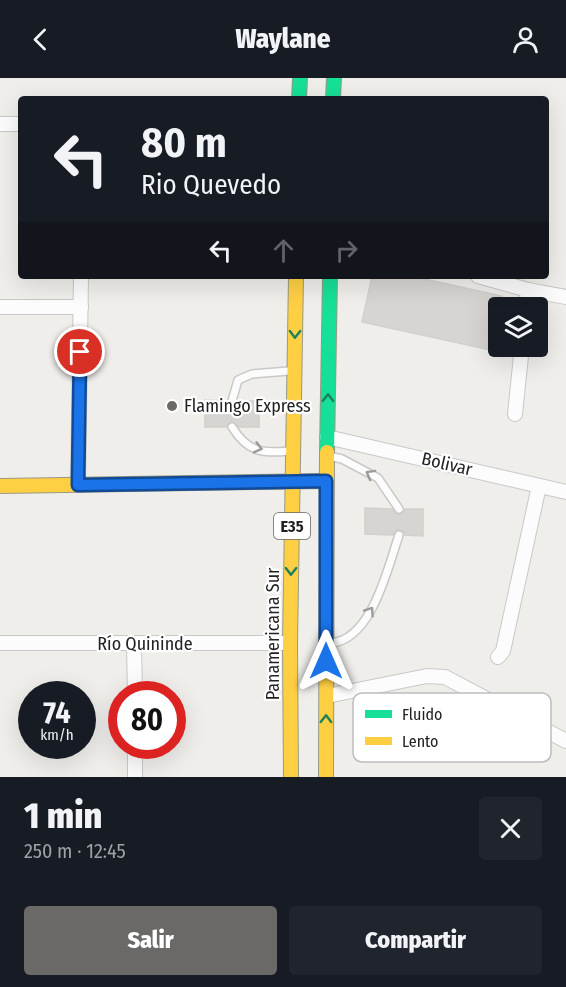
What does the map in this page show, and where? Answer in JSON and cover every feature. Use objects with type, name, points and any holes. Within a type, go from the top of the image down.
[{"type":"main road","points":[[299,96],[300,78]]},
{"type":"main road","points":[[333,96],[334,78]]},
{"type":"main road","name":"Panamericana Sur","points":[[291,777],[290,643],[296,279]]},
{"type":"main road","name":"E35","points":[[326,777],[326,481],[330,279]]},
{"type":"main road","points":[[0,486],[326,481]]},
{"type":"street","points":[[0,124],[18,124]]},
{"type":"street","points":[[78,485],[81,279]]},
{"type":"street","points":[[489,279],[528,290],[566,297]]},
{"type":"street","points":[[527,297],[528,290]]},
{"type":"street","points":[[0,307],[81,307]]},
{"type":"street","points":[[515,414],[521,357]]},
{"type":"street","name":"Bolivar","points":[[327,437],[566,492]]},
{"type":"street","points":[[498,657],[503,651],[539,486]]},
{"type":"street","name":"Río Quininde","points":[[0,643],[134,645],[290,643]]},
{"type":"street","points":[[134,645],[135,681]]},
{"type":"street","points":[[327,696],[427,676],[446,677],[476,693]]},
{"type":"street","points":[[551,733],[566,741]]},
{"type":"street","points":[[135,759],[135,777]]},
{"type":"lane","points":[[232,401],[238,381],[252,374],[294,370]]},
{"type":"lane","points":[[232,427],[242,443],[259,450],[277,452],[293,450]]},
{"type":"lane","points":[[327,456],[342,459],[378,478],[399,509]]},
{"type":"lane","points":[[326,643],[339,642],[352,635],[375,606],[399,535]]},
{"type":"building","points":[[371,279],[425,279],[502,296],[488,297],[488,349],[362,322]]},
{"type":"building","points":[[205,400],[226,401],[233,407],[238,401],[259,401],[259,427],[239,427],[232,421],[226,427],[205,427]]},
{"type":"building","points":[[365,508],[392,509],[399,515],[405,509],[423,509],[423,536],[404,535],[403,531],[398,529],[393,535],[365,534]]},
{"type":"traffic: fast","points":[[299,96],[300,78]]},
{"type":"traffic: fast","points":[[333,96],[334,78]]},
{"type":"traffic: fast","points":[[327,452],[330,279]]},
{"type":"traffic: slow","points":[[291,777],[290,643],[296,279]]},
{"type":"traffic: slow","points":[[326,777],[327,452]]},
{"type":"traffic: slow","points":[[0,486],[326,481]]},
{"type":"place","name":"Flamingo Express","points":[[172,406]]},
{"type":"route","points":[[80,352],[78,485],[326,481],[326,661]]}]
